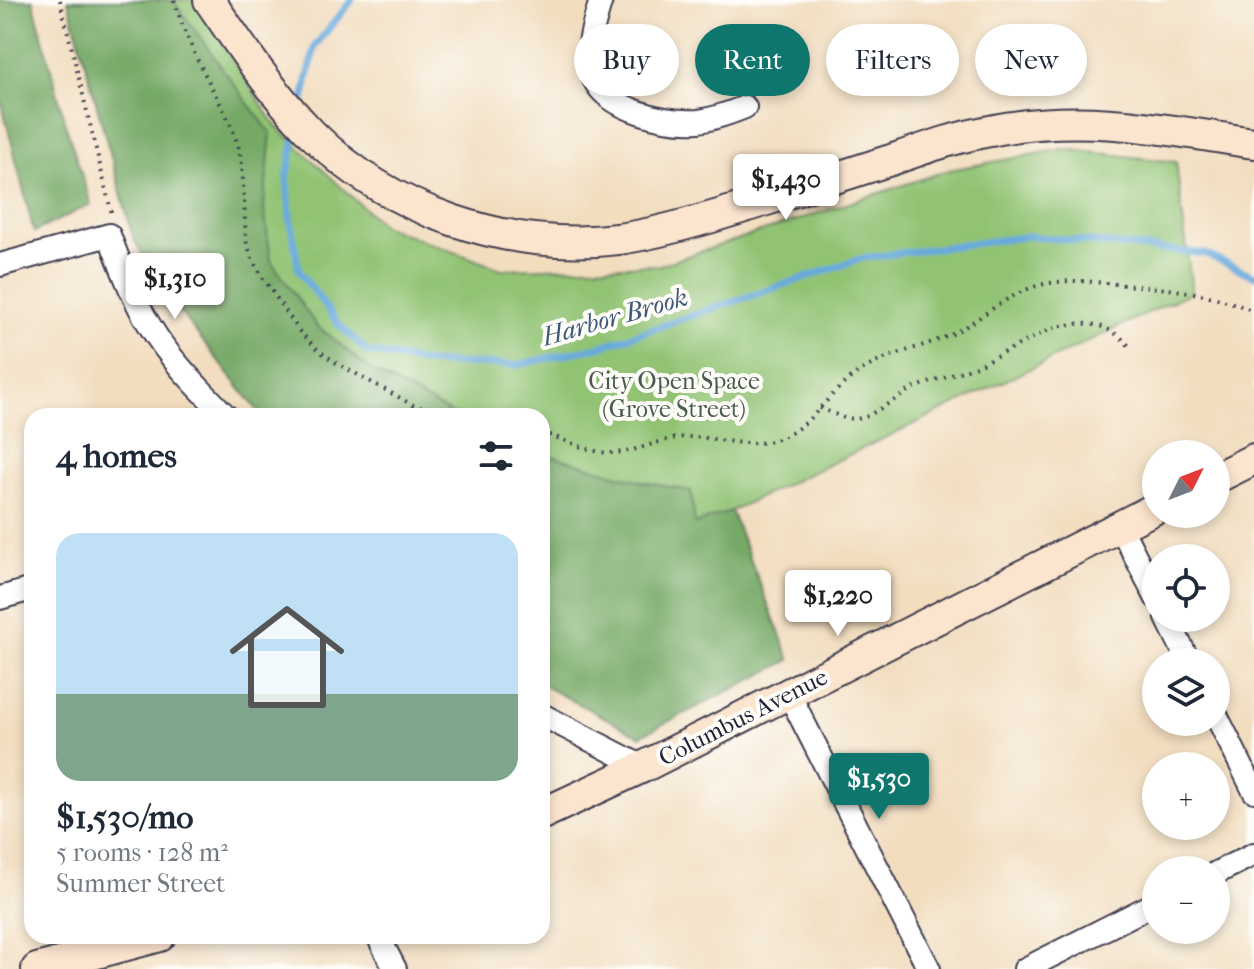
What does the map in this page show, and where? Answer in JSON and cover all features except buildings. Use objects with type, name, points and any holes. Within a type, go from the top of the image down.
[{"type":"main road","points":[[209,0],[289,109],[348,165],[435,215],[482,230],[524,238],[570,241],[618,239],[662,231],[931,147],[988,131],[1048,122],[1109,122],[1254,143]]},
{"type":"main road","points":[[1230,471],[1254,459]]},
{"type":"main road","name":"Columbus Avenue","points":[[550,810],[643,767],[1142,515]]},
{"type":"main road","points":[[37,969],[130,944]]},
{"type":"street","points":[[601,0],[589,56],[594,78],[604,93],[617,104],[652,115],[687,121],[718,117],[745,107]]},
{"type":"street","points":[[0,265],[109,235],[129,287],[150,327],[179,367],[218,408]]},
{"type":"street","points":[[1120,526],[1142,569]]},
{"type":"street","points":[[0,598],[24,591]]},
{"type":"street","points":[[789,694],[929,969]]},
{"type":"street","points":[[550,719],[643,767]]},
{"type":"street","points":[[1226,736],[1254,791]]},
{"type":"street","points":[[1230,866],[1254,854]]},
{"type":"street","points":[[1025,969],[1142,910]]},
{"type":"street","points":[[382,944],[395,969]]},
{"type":"path","points":[[60,0],[111,207],[109,235]]},
{"type":"path","points":[[174,0],[197,59],[238,145],[246,240],[252,259],[265,281],[300,332],[318,350],[338,364],[422,408]]},
{"type":"path","points":[[550,435],[609,453],[685,437],[765,443],[786,436],[805,423],[853,375],[880,359],[951,334],[1012,296],[1065,281],[1189,291],[1217,297],[1254,311]]},
{"type":"path","points":[[820,408],[844,418],[868,416],[914,388],[976,366],[1062,325],[1081,323],[1105,327],[1121,336],[1130,347]]},
{"type":"green space","points":[[0,0],[33,0],[66,126],[91,204],[34,232],[0,97]]},
{"type":"green space","name":"City Open Space (Grove Street)","points":[[68,0],[194,0],[276,126],[383,226],[501,269],[660,265],[949,170],[1063,149],[1176,162],[1192,292],[731,511],[790,660],[550,675],[550,408],[256,408],[173,303],[134,240]]},
{"type":"green space","points":[[68,0],[173,0],[271,133],[264,207],[271,261],[316,325],[372,371],[441,408],[256,408],[173,303],[134,240]]},
{"type":"green space","points":[[550,455],[644,482],[691,491],[695,524],[731,511],[790,660],[640,736],[550,689]]},
{"type":"waterway","name":"Harbor Brook","points":[[301,109],[315,46],[352,0]]},
{"type":"waterway","name":"Harbor Brook","points":[[297,129],[287,177],[299,271],[339,325],[368,352],[428,363],[517,365],[602,346],[863,258],[1030,236],[1206,254],[1254,276]]}]
